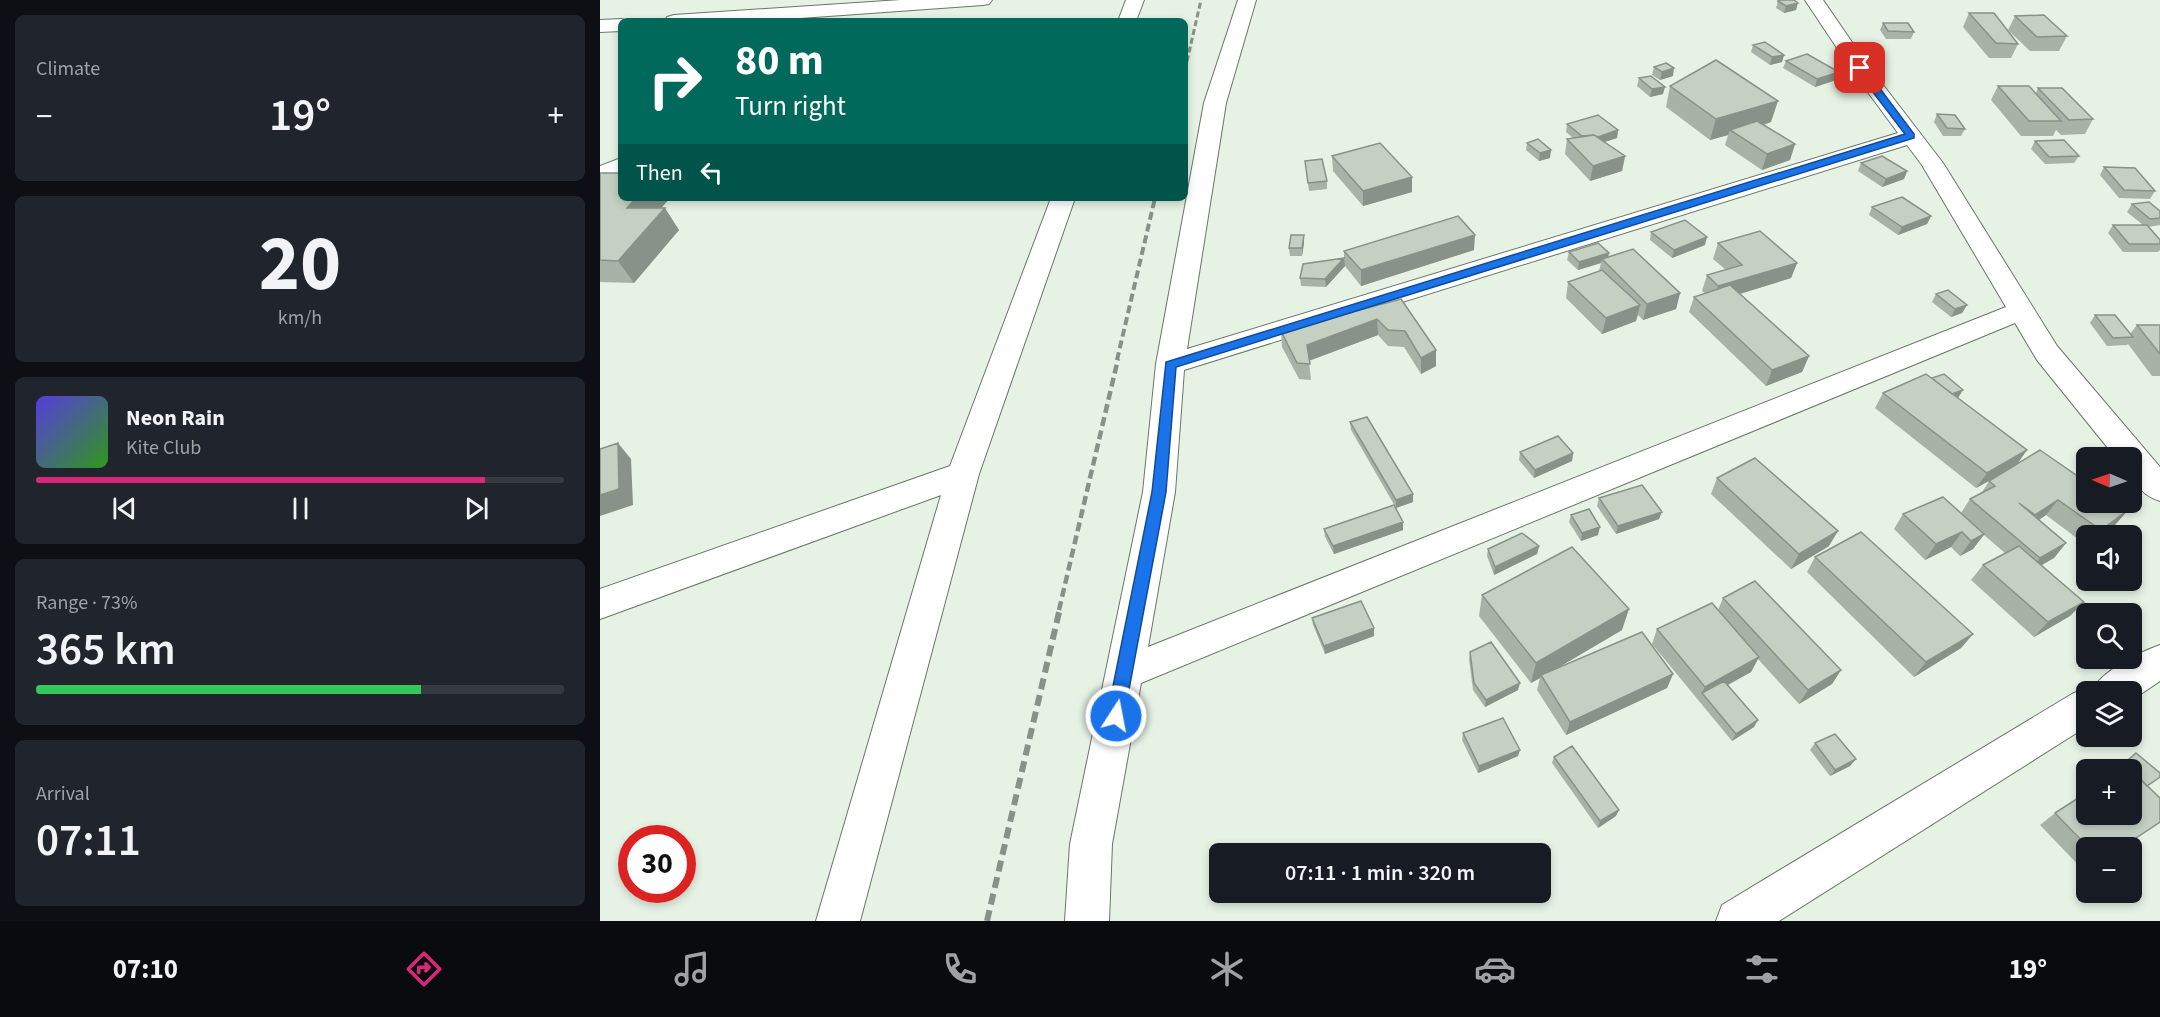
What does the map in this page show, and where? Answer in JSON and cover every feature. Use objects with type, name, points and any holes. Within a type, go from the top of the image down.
[{"type":"street","points":[[720,18],[982,0]]},
{"type":"street","points":[[1128,18],[1135,0]]},
{"type":"street","points":[[1087,921],[1091,844],[1159,492],[1170,364],[1215,103],[1247,0]]},
{"type":"street","points":[[1814,0],[1860,68],[1932,163],[2047,353],[2160,489]]},
{"type":"street","points":[[889,18],[903,6]]},
{"type":"street","points":[[600,26],[618,25]]},
{"type":"street","points":[[1170,364],[1911,136]]},
{"type":"street","points":[[600,174],[618,166]]},
{"type":"street","points":[[838,921],[963,474],[1062,201]]},
{"type":"street","points":[[1124,673],[2021,311]]},
{"type":"street","points":[[600,604],[963,474]]},
{"type":"street","points":[[2134,681],[2155,671]]},
{"type":"street","points":[[1738,921],[2076,712]]},
{"type":"building","points":[[1794,0],[1798,3],[1786,6],[1778,1]]},
{"type":"building","points":[[1969,13],[1994,13],[2018,44],[1996,43]]},
{"type":"building","points":[[2044,15],[2067,36],[2037,37],[2015,16]]},
{"type":"building","points":[[1883,23],[1908,23],[1914,32],[1888,31]]},
{"type":"building","points":[[1765,42],[1784,55],[1772,57],[1753,45]]},
{"type":"building","points":[[1807,54],[1839,72],[1817,79],[1786,61]]},
{"type":"building","points":[[1716,60],[1778,101],[1716,119],[1670,86]]},
{"type":"building","points":[[1666,63],[1674,68],[1662,72],[1654,67]]},
{"type":"building","points":[[1651,76],[1665,87],[1652,89],[1639,78]]},
{"type":"building","points":[[1998,86],[2029,86],[2061,121],[2029,121]]},
{"type":"building","points":[[2038,88],[2062,88],[2093,119],[2069,120]]},
{"type":"building","points":[[1937,114],[1955,115],[1965,129],[1947,128]]},
{"type":"building","points":[[1598,115],[1618,130],[1598,137],[1582,136],[1567,124]]},
{"type":"building","points":[[1757,121],[1795,144],[1767,154],[1730,130]]},
{"type":"building","points":[[1594,135],[1625,156],[1593,166],[1567,139]]},
{"type":"building","points":[[1538,139],[1551,150],[1540,153],[1527,143]]},
{"type":"building","points":[[2064,140],[2079,156],[2049,157],[2035,141]]},
{"type":"building","points":[[1380,143],[1412,177],[1363,191],[1332,156]]},
{"type":"building","points":[[1882,156],[1907,171],[1886,179],[1861,163]]},
{"type":"building","points":[[1322,159],[1327,181],[1308,183],[1305,161]]},
{"type":"building","points":[[2104,167],[2135,168],[2155,191],[2124,190]]},
{"type":"building","points":[[600,173],[618,173],[618,201],[633,201],[627,208],[665,208],[618,261],[600,260]]},
{"type":"building","points":[[1902,197],[1931,216],[1902,227],[1872,207]]},
{"type":"building","points":[[2149,202],[2160,211],[2160,218],[2150,219],[2132,204]]},
{"type":"building","points":[[1458,216],[1475,235],[1361,270],[1344,251]]},
{"type":"building","points":[[1685,220],[1707,237],[1674,250],[1651,232]]},
{"type":"building","points":[[2113,225],[2147,225],[2160,240],[2160,244],[2129,244]]},
{"type":"building","points":[[1760,231],[1797,263],[1718,286],[1707,275],[1742,265],[1718,243]]},
{"type":"building","points":[[1291,235],[1304,235],[1302,248],[1289,248]]},
{"type":"building","points":[[1598,243],[1609,253],[1579,262],[1569,252]]},
{"type":"building","points":[[1633,249],[1680,293],[1647,304],[1602,259]]},
{"type":"building","points":[[1344,258],[1325,279],[1300,278],[1303,264]]},
{"type":"building","points":[[1602,270],[1640,305],[1606,318],[1568,282]]},
{"type":"building","points":[[1730,285],[1809,356],[1772,370],[1694,297]]},
{"type":"building","points":[[1948,290],[1967,305],[1955,309],[1936,294]]},
{"type":"building","points":[[1401,299],[1436,350],[1421,358],[1405,331],[1388,330],[1377,319],[1307,345],[1310,364],[1297,363],[1281,331]]},
{"type":"building","points":[[2095,315],[2115,315],[2133,337],[2113,338]]},
{"type":"building","points":[[2137,325],[2160,325],[2160,354]]},
{"type":"building","points":[[1926,374],[2027,450],[1987,473],[1883,393]]},
{"type":"building","points":[[1944,374],[1963,390],[1952,394],[1932,378]]},
{"type":"building","points":[[1367,417],[1413,494],[1396,500],[1350,422]]},
{"type":"building","points":[[1558,436],[1573,453],[1535,470],[1520,452]]},
{"type":"building","points":[[618,443],[619,489],[600,495],[600,449]]},
{"type":"building","points":[[2040,450],[2076,475],[2076,513],[2058,500],[2035,515],[2019,503],[2066,543],[2040,558],[1970,499],[1995,486],[1989,481]]},
{"type":"building","points":[[1755,458],[1838,531],[1799,554],[1717,478]]},
{"type":"building","points":[[1642,485],[1662,512],[1618,526],[1599,498]]},
{"type":"building","points":[[1943,497],[1984,534],[1971,541],[1962,532],[1936,544],[1903,514]]},
{"type":"building","points":[[1394,505],[1403,522],[1333,546],[1324,529]]},
{"type":"building","points":[[1589,509],[1600,527],[1582,533],[1571,515]]},
{"type":"building","points":[[2077,513],[2124,513],[2108,525],[2094,525]]},
{"type":"building","points":[[1861,532],[1973,634],[1926,662],[1815,557]]},
{"type":"building","points":[[1522,533],[1539,546],[1495,567],[1488,549]]},
{"type":"building","points":[[2019,546],[2084,602],[2076,603],[2076,606],[2048,622],[1983,565]]},
{"type":"building","points":[[1572,547],[1629,609],[1536,663],[1482,595]]},
{"type":"building","points":[[1755,581],[1841,670],[1808,690],[1723,598]]},
{"type":"building","points":[[1361,601],[1374,628],[1324,646],[1312,618]]},
{"type":"building","points":[[1712,603],[1759,657],[1705,687],[1657,629]]},
{"type":"building","points":[[1642,632],[1673,674],[1570,722],[1541,675]]},
{"type":"building","points":[[1491,642],[1520,683],[1486,700],[1474,683],[1470,652]]},
{"type":"building","points":[[1724,681],[1758,720],[1736,734],[1702,693]]},
{"type":"building","points":[[1503,718],[1520,750],[1479,766],[1463,733]]},
{"type":"building","points":[[1835,734],[1856,759],[1835,770],[1815,743]]},
{"type":"building","points":[[1572,746],[1619,810],[1600,821],[1554,757]]},
{"type":"building","points":[[2136,753],[2160,773],[2160,777],[2147,786],[2142,781],[2142,759],[2129,759]]},
{"type":"building","points":[[2142,781],[2160,798],[2160,822],[2138,837],[2078,837],[2055,813],[2076,799],[2076,825],[2142,825]]},
{"type":"railway","points":[[1188,57],[1201,0]]},
{"type":"railway","points":[[1117,360],[1154,201]]},
{"type":"railway","points":[[1059,610],[1118,359]]},
{"type":"railway","points":[[987,921],[1060,608]]},
{"type":"route","points":[[1116,716],[1159,492],[1170,364],[1911,136],[1860,68]]}]
